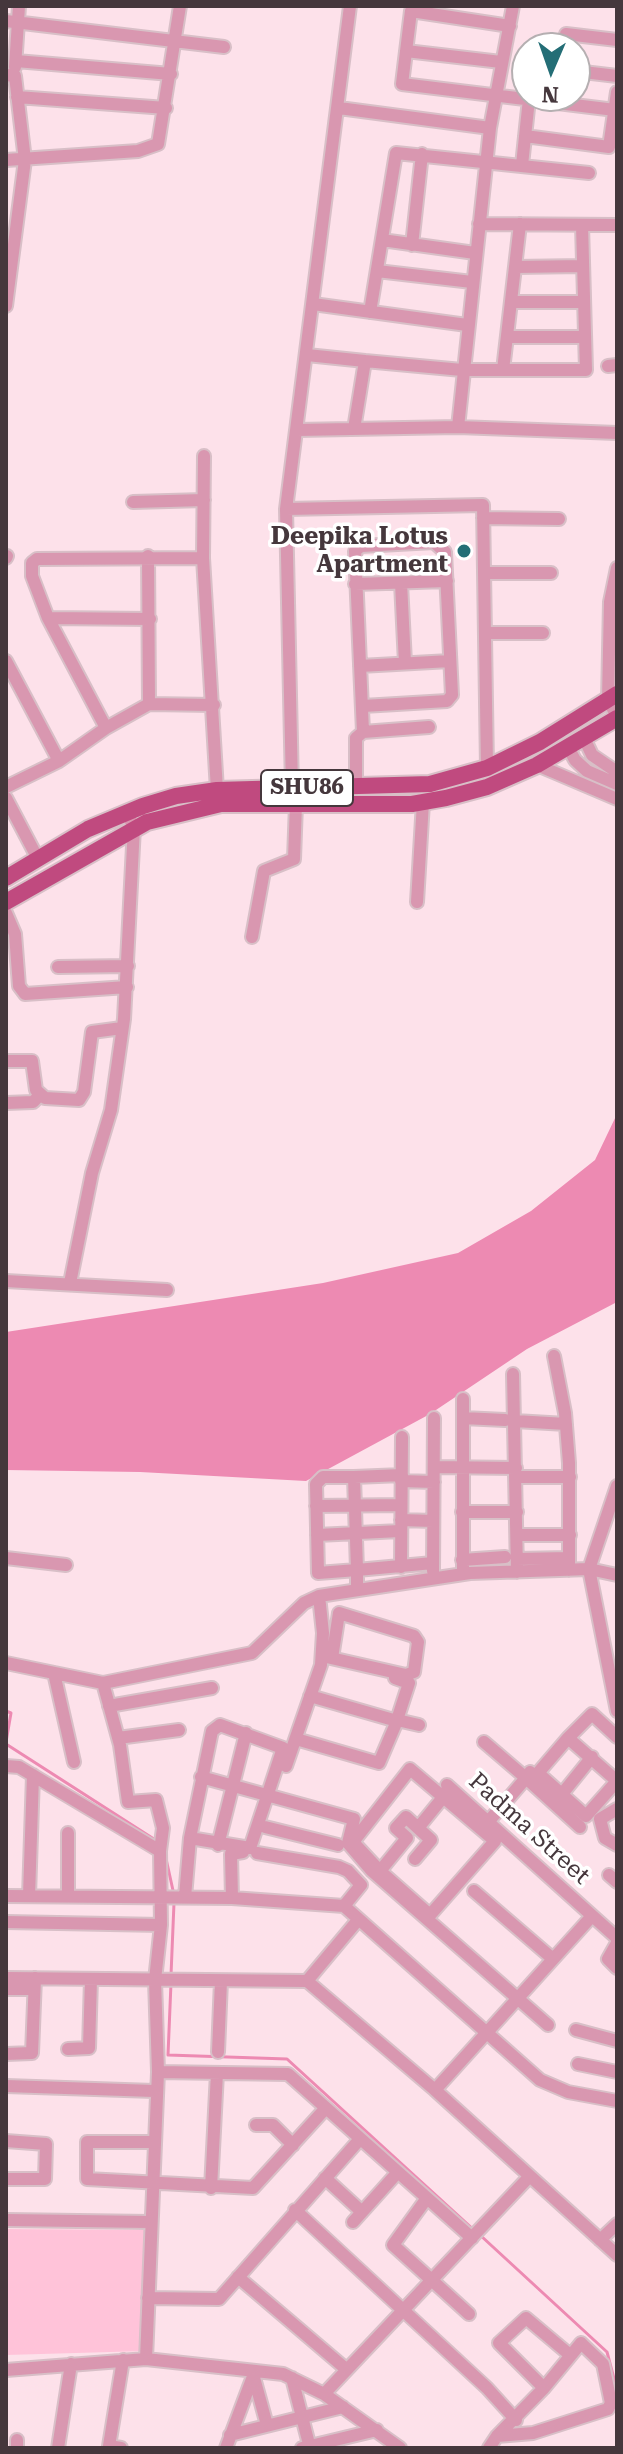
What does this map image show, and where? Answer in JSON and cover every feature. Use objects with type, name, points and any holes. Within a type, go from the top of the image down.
[{"type":"main road","name":"SHU86","points":[[6,902],[130,820],[221,804],[356,788],[430,784],[487,768],[540,742],[612,697]]},
{"type":"main road","name":"SHU86","points":[[6,878],[37,857],[130,820],[176,796],[217,790],[423,802],[487,787],[537,765],[572,754],[584,738],[617,717]]},
{"type":"street","points":[[6,306],[13,220],[25,160],[12,117],[17,97],[10,75],[16,61],[12,22],[19,6]]},
{"type":"street","points":[[6,160],[138,151],[155,147],[161,137],[180,6]]},
{"type":"street","points":[[252,937],[264,871],[294,859],[286,509],[350,6]]},
{"type":"street","points":[[458,427],[485,161],[513,6]]},
{"type":"street","points":[[510,26],[411,11],[402,84],[511,97]]},
{"type":"street","points":[[12,22],[224,47]]},
{"type":"street","points":[[591,37],[617,40]]},
{"type":"street","points":[[406,51],[501,62]]},
{"type":"street","points":[[16,61],[171,74]]},
{"type":"street","points":[[591,73],[617,76]]},
{"type":"street","points":[[525,136],[609,147],[617,92]]},
{"type":"street","points":[[17,97],[166,108]]},
{"type":"street","points":[[591,107],[615,110]]},
{"type":"street","points":[[339,108],[490,128]]},
{"type":"street","points":[[522,165],[528,112]]},
{"type":"street","points":[[370,312],[395,155],[422,154],[589,173]]},
{"type":"street","points":[[412,245],[422,154]]},
{"type":"street","points":[[479,224],[617,225]]},
{"type":"street","points":[[503,370],[520,224]]},
{"type":"street","points":[[307,355],[462,370],[586,370],[582,225]]},
{"type":"street","points":[[382,240],[475,253]]},
{"type":"street","points":[[515,267],[583,266]]},
{"type":"street","points":[[377,271],[472,282]]},
{"type":"street","points":[[511,302],[584,302]]},
{"type":"street","points":[[313,304],[467,325]]},
{"type":"street","points":[[507,337],[585,337]]},
{"type":"street","points":[[354,429],[365,361]]},
{"type":"street","points":[[297,430],[458,427],[617,433]]},
{"type":"street","points":[[204,456],[203,558],[217,790]]},
{"type":"street","points":[[133,502],[204,500]]},
{"type":"street","points":[[286,509],[483,505],[487,768]]},
{"type":"street","points":[[483,518],[559,519]]},
{"type":"street","points":[[363,706],[447,701],[452,695],[445,552],[434,542],[361,546],[353,558],[363,732]]},
{"type":"street","points":[[148,556],[149,704]]},
{"type":"street","points":[[106,728],[48,618],[35,585],[32,563],[37,559],[203,558]]},
{"type":"street","points":[[617,568],[610,602],[612,697],[617,717]]},
{"type":"street","points":[[485,573],[551,573]]},
{"type":"street","points":[[355,584],[447,581]]},
{"type":"street","points":[[401,583],[405,663]]},
{"type":"street","points":[[48,618],[150,619]]},
{"type":"street","points":[[485,633],[543,633]]},
{"type":"street","points":[[6,661],[59,761]]},
{"type":"street","points":[[360,666],[450,661]]},
{"type":"street","points":[[6,787],[59,761],[106,728],[149,704],[214,705]]},
{"type":"street","points":[[356,788],[356,738],[363,732],[429,727]]},
{"type":"street","points":[[584,738],[592,755],[617,772]]},
{"type":"street","points":[[572,754],[587,771],[617,784]]},
{"type":"street","points":[[537,765],[617,799]]},
{"type":"street","points":[[6,798],[37,857]]},
{"type":"street","points":[[417,902],[423,802]]},
{"type":"street","points":[[70,1283],[92,1173],[111,1110],[122,1028],[128,966],[130,820]]},
{"type":"street","points":[[6,913],[15,934],[19,986],[25,994],[127,987]]},
{"type":"street","points":[[58,967],[128,966]]},
{"type":"street","points":[[40,1095],[79,1100],[84,1092],[93,1030],[122,1028]]},
{"type":"street","points":[[6,1061],[32,1061],[40,1095]]},
{"type":"street","points":[[6,1103],[33,1102],[40,1095]]},
{"type":"street","points":[[6,1281],[167,1290]]},
{"type":"street","points":[[554,1356],[566,1424],[570,1477],[569,1564]]},
{"type":"street","points":[[513,1374],[510,1420],[517,1512],[513,1563]]},
{"type":"street","points":[[463,1399],[463,1574]]},
{"type":"street","points":[[433,1579],[434,1418]]},
{"type":"street","points":[[463,1418],[566,1424]]},
{"type":"street","points":[[401,1567],[402,1437]]},
{"type":"street","points":[[434,1467],[570,1477]]},
{"type":"street","points":[[354,1477],[357,1590]]},
{"type":"street","points":[[433,1563],[318,1573],[316,1506],[318,1479],[402,1478],[434,1482]]},
{"type":"street","points":[[617,1486],[589,1569],[617,1711]]},
{"type":"street","points":[[316,1506],[401,1505]]},
{"type":"street","points":[[462,1512],[517,1512]]},
{"type":"street","points":[[317,1535],[356,1533],[433,1521]]},
{"type":"street","points":[[517,1535],[570,1535]]},
{"type":"street","points":[[6,1558],[66,1565]]},
{"type":"street","points":[[462,1560],[569,1564],[617,1575]]},
{"type":"street","points":[[6,1663],[103,1683],[252,1653],[304,1603],[319,1596],[463,1574],[513,1563]]},
{"type":"street","points":[[319,1596],[325,1658]]},
{"type":"street","points":[[190,1838],[251,1848],[296,1739],[339,1613],[414,1636],[418,1642],[414,1672],[411,1674],[325,1658]]},
{"type":"street","points":[[296,1739],[379,1763],[397,1720],[406,1680],[325,1658]]},
{"type":"street","points":[[54,1673],[74,1762]]},
{"type":"street","points":[[103,1683],[118,1738],[128,1802],[156,1800],[163,1828],[160,1846],[173,1897]]},
{"type":"street","points":[[109,1706],[212,1688]]},
{"type":"street","points":[[310,1696],[419,1725]]},
{"type":"street","points":[[568,1738],[617,1781],[586,1816],[538,1773],[568,1738],[592,1714],[617,1737]]},
{"type":"street","points":[[146,2359],[161,1925],[173,1897],[190,1838],[214,1727],[220,1725],[283,1748],[257,1853]]},
{"type":"street","points":[[118,1738],[179,1730]]},
{"type":"street","points":[[218,1845],[246,1733]]},
{"type":"street","points":[[484,1742],[580,1827]]},
{"type":"street","points":[[488,1822],[547,1751]]},
{"type":"street","points":[[562,1794],[592,1757]]},
{"type":"street","points":[[6,1766],[19,1767],[160,1846]]},
{"type":"street","points":[[410,1769],[447,1790],[495,1841],[430,1915],[376,1871],[353,1842],[410,1769]]},
{"type":"street","points":[[29,1896],[33,1775]]},
{"type":"street","points":[[201,1777],[354,1819],[347,1841],[376,1871],[548,2025]]},
{"type":"street","points":[[418,1828],[447,1790]]},
{"type":"street","name":"Padma Street","points":[[447,1790],[488,1822],[617,1941],[608,1959],[617,1968]]},
{"type":"street","points":[[617,1809],[600,1819],[602,1832],[617,1845]]},
{"type":"street","points":[[344,1906],[407,1838],[396,1828],[406,1817],[431,1840],[415,1859]]},
{"type":"street","points":[[265,1827],[338,1845]]},
{"type":"street","points":[[68,1833],[68,1896]]},
{"type":"street","points":[[232,1898],[231,1854],[257,1853],[339,1867],[361,1885]]},
{"type":"street","points":[[474,1891],[553,1959]]},
{"type":"street","points":[[6,1896],[232,1898],[344,1906],[551,2087],[617,2101]]},
{"type":"street","points":[[435,2090],[592,1916]]},
{"type":"street","points":[[307,1981],[358,1920]]},
{"type":"street","points":[[6,1922],[161,1925]]},
{"type":"street","points":[[6,1978],[37,1982]]},
{"type":"street","points":[[68,2049],[89,2048],[91,1979]]},
{"type":"street","points":[[6,1989],[37,1982],[91,1979],[307,1981],[435,2090],[617,2255]]},
{"type":"street","points":[[218,2052],[221,1981]]},
{"type":"street","points":[[37,1982],[41,2042]]},
{"type":"street","points":[[6,2054],[32,2053],[37,1982]]},
{"type":"street","points":[[576,2030],[617,2041]]},
{"type":"street","points":[[578,2064],[617,2072]]},
{"type":"street","points":[[158,2072],[288,2074],[472,2238]]},
{"type":"street","points":[[211,2188],[217,2073]]},
{"type":"street","points":[[6,2086],[154,2091]]},
{"type":"street","points":[[152,2142],[86,2143],[87,2179],[152,2180],[211,2188],[256,2187],[325,2109]]},
{"type":"street","points":[[256,2125],[273,2125],[293,2145]]},
{"type":"street","points":[[148,2298],[213,2301],[360,2139]]},
{"type":"street","points":[[6,2141],[46,2144],[45,2179],[6,2179]]},
{"type":"street","points":[[325,2178],[358,2217],[398,2172]]},
{"type":"street","points":[[324,2394],[529,2177]]},
{"type":"street","points":[[427,2198],[393,2245],[469,2314]]},
{"type":"street","points":[[295,2210],[487,2388],[516,2420]]},
{"type":"street","points":[[6,2220],[150,2222]]},
{"type":"street","points":[[600,2240],[617,2224]]},
{"type":"street","points":[[238,2277],[346,2369]]},
{"type":"street","points":[[544,2388],[499,2343],[526,2318],[570,2355]]},
{"type":"street","points":[[489,2448],[497,2436],[516,2420],[581,2343],[603,2364],[610,2407],[533,2433],[497,2436]]},
{"type":"street","points":[[6,2370],[146,2359],[292,2378],[324,2394],[400,2448]]},
{"type":"street","points":[[121,2448],[109,2446],[123,2360]]},
{"type":"street","points":[[58,2448],[71,2364]]},
{"type":"street","points":[[254,2373],[267,2425]]},
{"type":"street","points":[[226,2448],[254,2373]]},
{"type":"street","points":[[292,2378],[307,2447],[377,2430]]},
{"type":"street","points":[[230,2435],[343,2407]]},
{"type":"shaded area","points":[[617,1114],[617,1302],[527,1349],[430,1414],[306,1481],[140,1472],[6,1470],[6,1332],[323,1283],[458,1253],[531,1211],[595,1160]]},
{"type":"shaded area","points":[[6,2229],[149,2230],[146,2351],[6,2355]]},
{"type":"waterway","points":[[6,1711],[11,1713],[6,1742]]},
{"type":"waterway","points":[[6,1744],[157,1841]]},
{"type":"waterway","points":[[163,1845],[174,1895]]},
{"type":"waterway","points":[[171,1975],[174,1903]]},
{"type":"waterway","points":[[171,1983],[168,2055],[287,2059],[474,2230]]},
{"type":"waterway","points":[[480,2235],[607,2352],[617,2390]]},
{"type":"place","name":"Deepika Lotus Apartment","points":[[464,551]]}]
